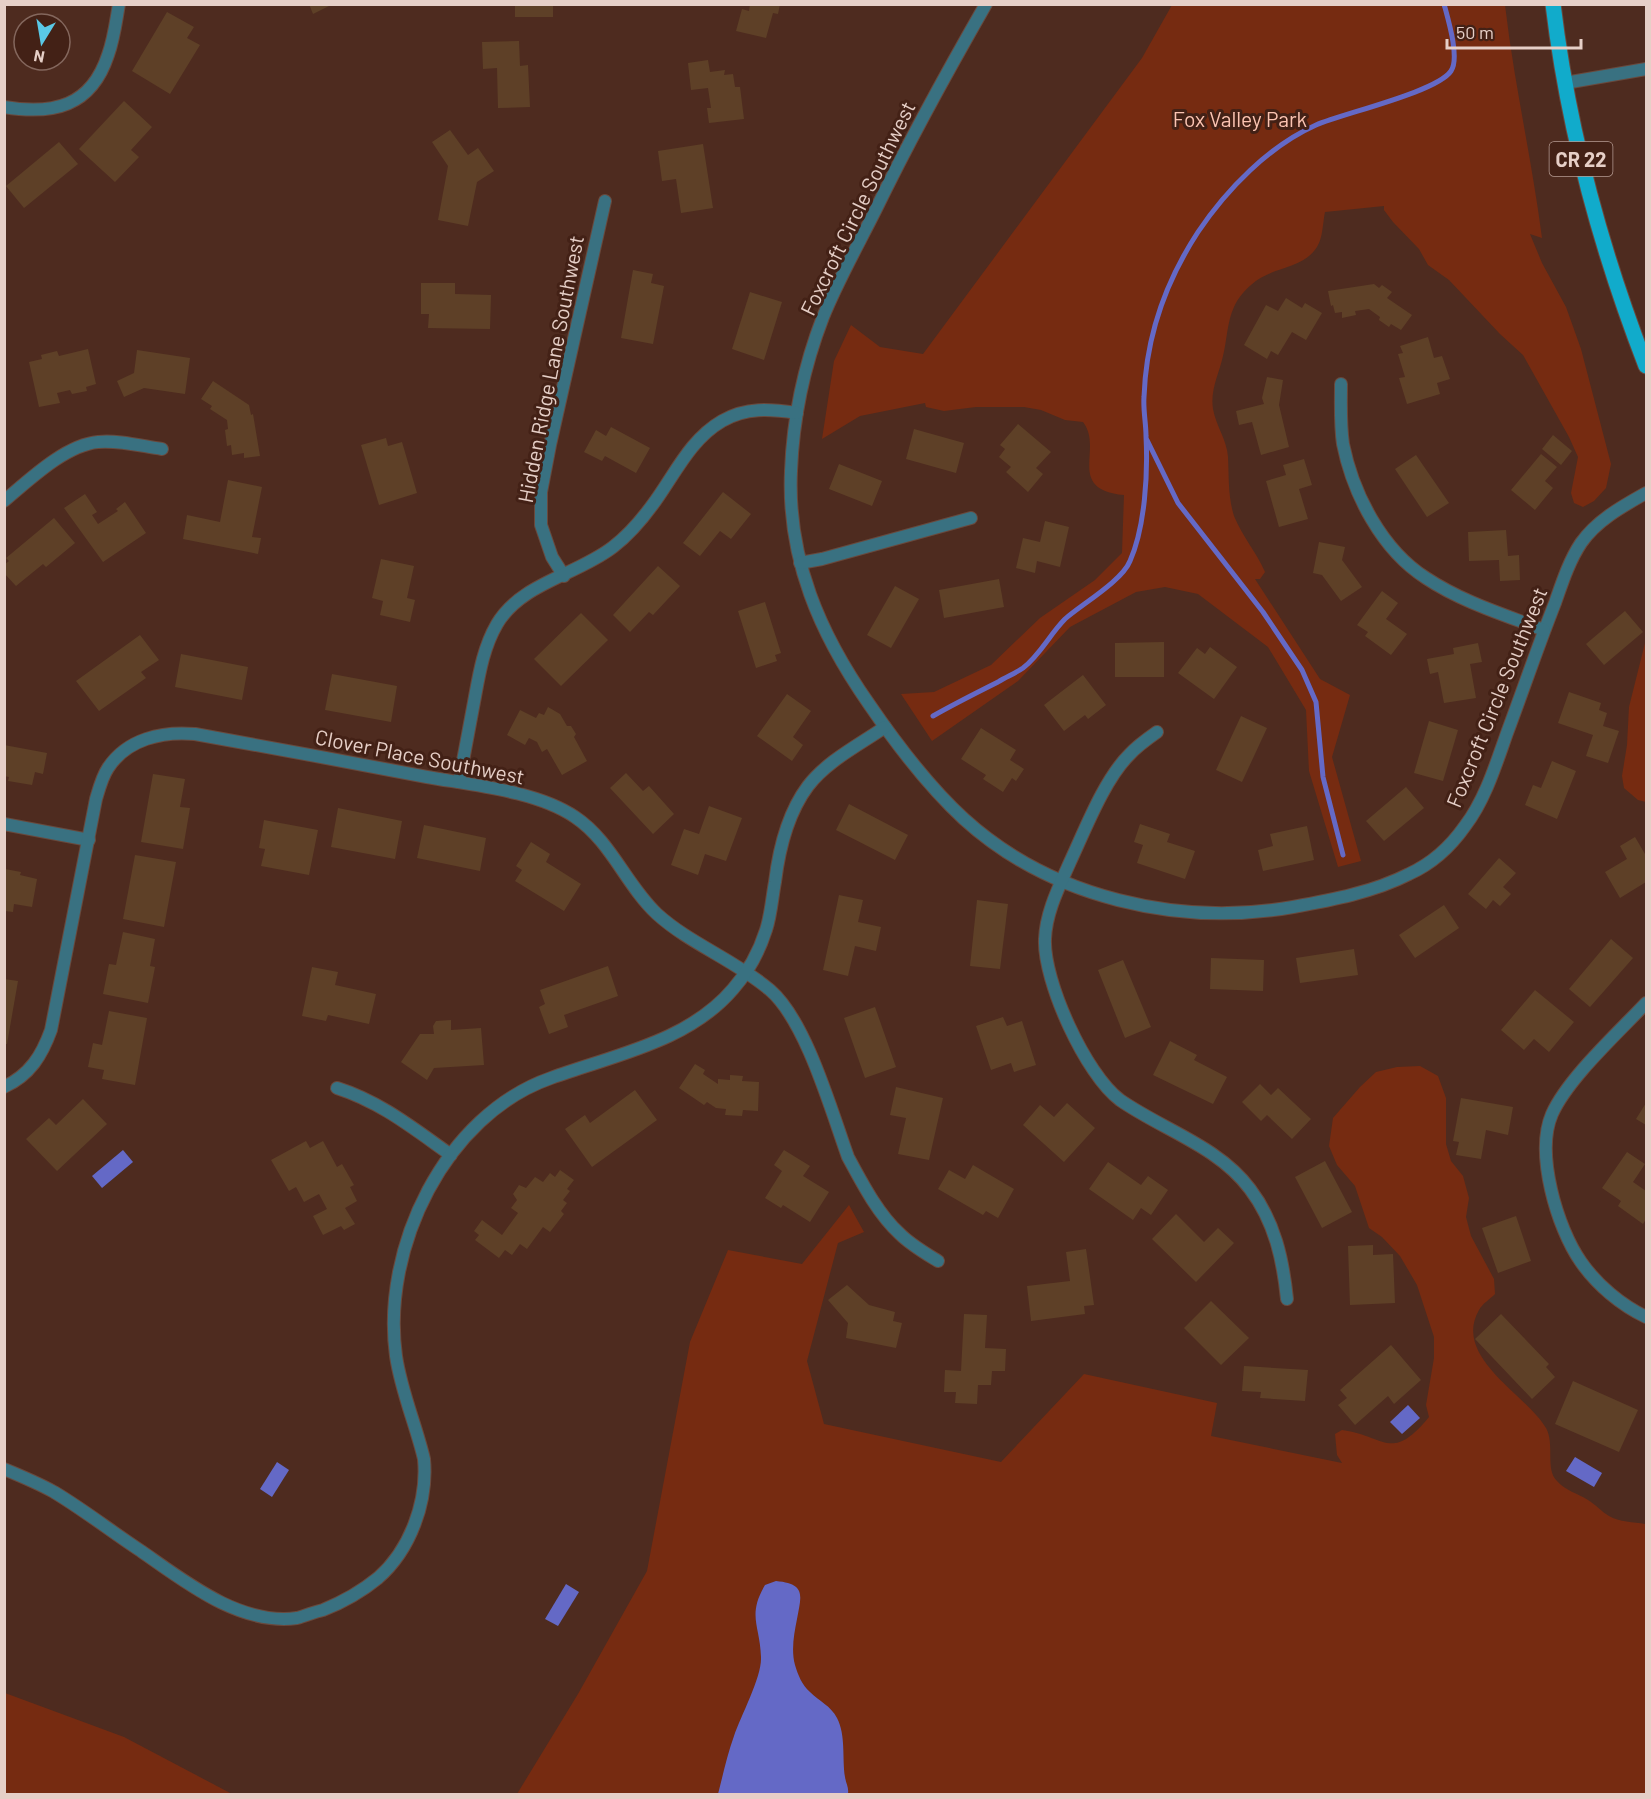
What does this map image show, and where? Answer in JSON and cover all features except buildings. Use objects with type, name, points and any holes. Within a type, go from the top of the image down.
[{"type":"main road","name":"CR 22","points":[[1553,4],[1579,153],[1601,234],[1647,366]]},
{"type":"street","points":[[4,107],[43,111],[77,99],[88,89],[102,70],[109,53],[119,4]]},
{"type":"street","name":"Foxcroft Circle Southwest","points":[[986,4],[910,138],[829,302],[811,352],[797,413],[791,469],[791,501],[800,562],[826,635],[840,661],[885,728],[918,770],[964,819],[1014,856],[1092,892],[1139,905],[1173,911],[1213,914],[1243,914],[1311,903],[1370,890],[1408,875],[1442,851],[1464,828],[1474,812],[1498,757],[1567,571],[1582,541],[1611,513],[1647,493]]},
{"type":"street","points":[[1565,83],[1647,69]]},
{"type":"street","name":"Hidden Ridge Lane Southwest","points":[[564,576],[552,557],[541,525],[542,492],[605,201]]},
{"type":"street","points":[[1341,384],[1342,433],[1351,475],[1375,524],[1398,556],[1425,578],[1447,590],[1545,630]]},
{"type":"street","points":[[459,782],[480,668],[491,635],[507,610],[529,593],[598,558],[628,534],[656,501],[691,447],[715,425],[746,411],[774,410],[797,413]]},
{"type":"street","points":[[4,501],[55,461],[87,444],[113,442],[162,450]]},
{"type":"street","points":[[800,562],[822,559],[971,518]]},
{"type":"street","points":[[4,1469],[54,1492],[194,1587],[236,1609],[263,1616],[297,1618],[339,1604],[366,1588],[386,1569],[400,1551],[415,1521],[424,1492],[426,1474],[424,1459],[396,1355],[396,1305],[403,1255],[410,1228],[423,1198],[451,1155],[482,1120],[518,1094],[548,1079],[648,1044],[683,1029],[708,1014],[719,1004],[746,972],[766,931],[782,845],[789,821],[801,796],[816,777],[829,766],[885,728]]},
{"type":"street","name":"Clover Place Southwest","points":[[4,1087],[23,1077],[34,1065],[51,1030],[96,799],[108,769],[118,756],[132,746],[160,734],[177,732],[459,782],[548,802],[573,815],[593,833],[657,914],[746,972],[783,1003],[793,1017],[814,1066],[848,1157],[881,1212],[900,1234],[938,1261]]},
{"type":"street","points":[[1157,732],[1129,755],[1110,780],[1048,914],[1045,952],[1052,982],[1082,1053],[1098,1078],[1118,1098],[1214,1155],[1250,1189],[1263,1210],[1279,1247],[1287,1299]]},
{"type":"street","points":[[4,824],[89,840]]},
{"type":"street","points":[[1647,1003],[1563,1095],[1551,1117],[1545,1150],[1557,1207],[1565,1231],[1580,1260],[1608,1291],[1624,1304],[1647,1317]]},
{"type":"street","points":[[337,1088],[378,1104],[451,1155]]},
{"type":"green space","name":"Fox Valley Park","points":[[1172,5],[1505,5],[1542,238],[1530,234],[1542,263],[1566,307],[1581,349],[1611,464],[1606,488],[1594,501],[1583,507],[1574,503],[1571,493],[1578,457],[1523,355],[1449,280],[1428,265],[1419,249],[1384,210],[1384,206],[1325,212],[1319,243],[1313,252],[1298,263],[1259,279],[1239,298],[1230,319],[1214,389],[1213,409],[1227,451],[1234,516],[1265,572],[1260,579],[1255,579],[1320,679],[1350,695],[1332,757],[1361,861],[1338,867],[1309,771],[1306,710],[1268,647],[1198,594],[1165,587],[1136,592],[1070,627],[1018,681],[932,741],[901,694],[934,692],[991,665],[1040,618],[1095,580],[1122,553],[1124,495],[1106,491],[1096,485],[1091,476],[1090,444],[1083,422],[1065,420],[1041,410],[1024,407],[976,407],[944,411],[926,407],[925,403],[860,416],[822,439],[834,361],[851,325],[880,347],[923,354],[1142,58]]},
{"type":"green space","points":[[1646,639],[1646,802],[1638,800],[1624,788],[1622,776],[1627,745],[1629,707]]},
{"type":"green space","points":[[1420,1066],[1438,1076],[1446,1098],[1446,1144],[1451,1161],[1463,1176],[1469,1198],[1466,1217],[1471,1236],[1494,1279],[1495,1294],[1480,1308],[1473,1327],[1475,1343],[1483,1359],[1546,1428],[1550,1441],[1551,1470],[1560,1484],[1591,1502],[1609,1516],[1622,1521],[1645,1524],[1646,1500],[1646,1794],[517,1794],[578,1694],[647,1571],[690,1342],[728,1250],[802,1264],[849,1205],[864,1232],[838,1243],[807,1361],[824,1424],[1001,1462],[1084,1374],[1217,1403],[1211,1436],[1342,1463],[1337,1455],[1335,1434],[1342,1430],[1379,1441],[1396,1443],[1406,1439],[1429,1417],[1426,1405],[1434,1358],[1434,1337],[1417,1285],[1400,1256],[1382,1237],[1369,1228],[1355,1186],[1337,1165],[1329,1146],[1333,1118],[1376,1072],[1397,1067]]},
{"type":"green space","points":[[5,1693],[124,1737],[232,1794],[5,1794]]},
{"type":"shaded area","points":[[123,1150],[133,1162],[102,1188],[92,1176]]},
{"type":"shaded area","points":[[1408,1405],[1420,1418],[1402,1434],[1390,1422]]},
{"type":"shaded area","points":[[1575,1457],[1602,1473],[1594,1487],[1566,1471]]},
{"type":"shaded area","points":[[277,1462],[289,1470],[272,1497],[260,1489]]},
{"type":"shaded area","points":[[776,1581],[793,1585],[800,1592],[793,1642],[795,1665],[805,1686],[832,1710],[840,1725],[848,1794],[718,1794],[737,1727],[758,1675],[761,1657],[756,1621],[757,1605],[765,1585]]},
{"type":"shaded area","points":[[566,1584],[579,1592],[558,1626],[545,1619]]},
{"type":"waterway","points":[[933,716],[1023,668],[1035,657],[1065,619],[1126,569],[1139,532],[1146,483],[1144,402],[1149,353],[1160,311],[1176,270],[1198,232],[1222,200],[1250,170],[1282,145],[1316,125],[1428,87],[1451,71],[1454,48],[1444,4]]},
{"type":"waterway","points":[[1147,440],[1178,503],[1263,612],[1302,670],[1316,702],[1323,777],[1343,855]]}]
